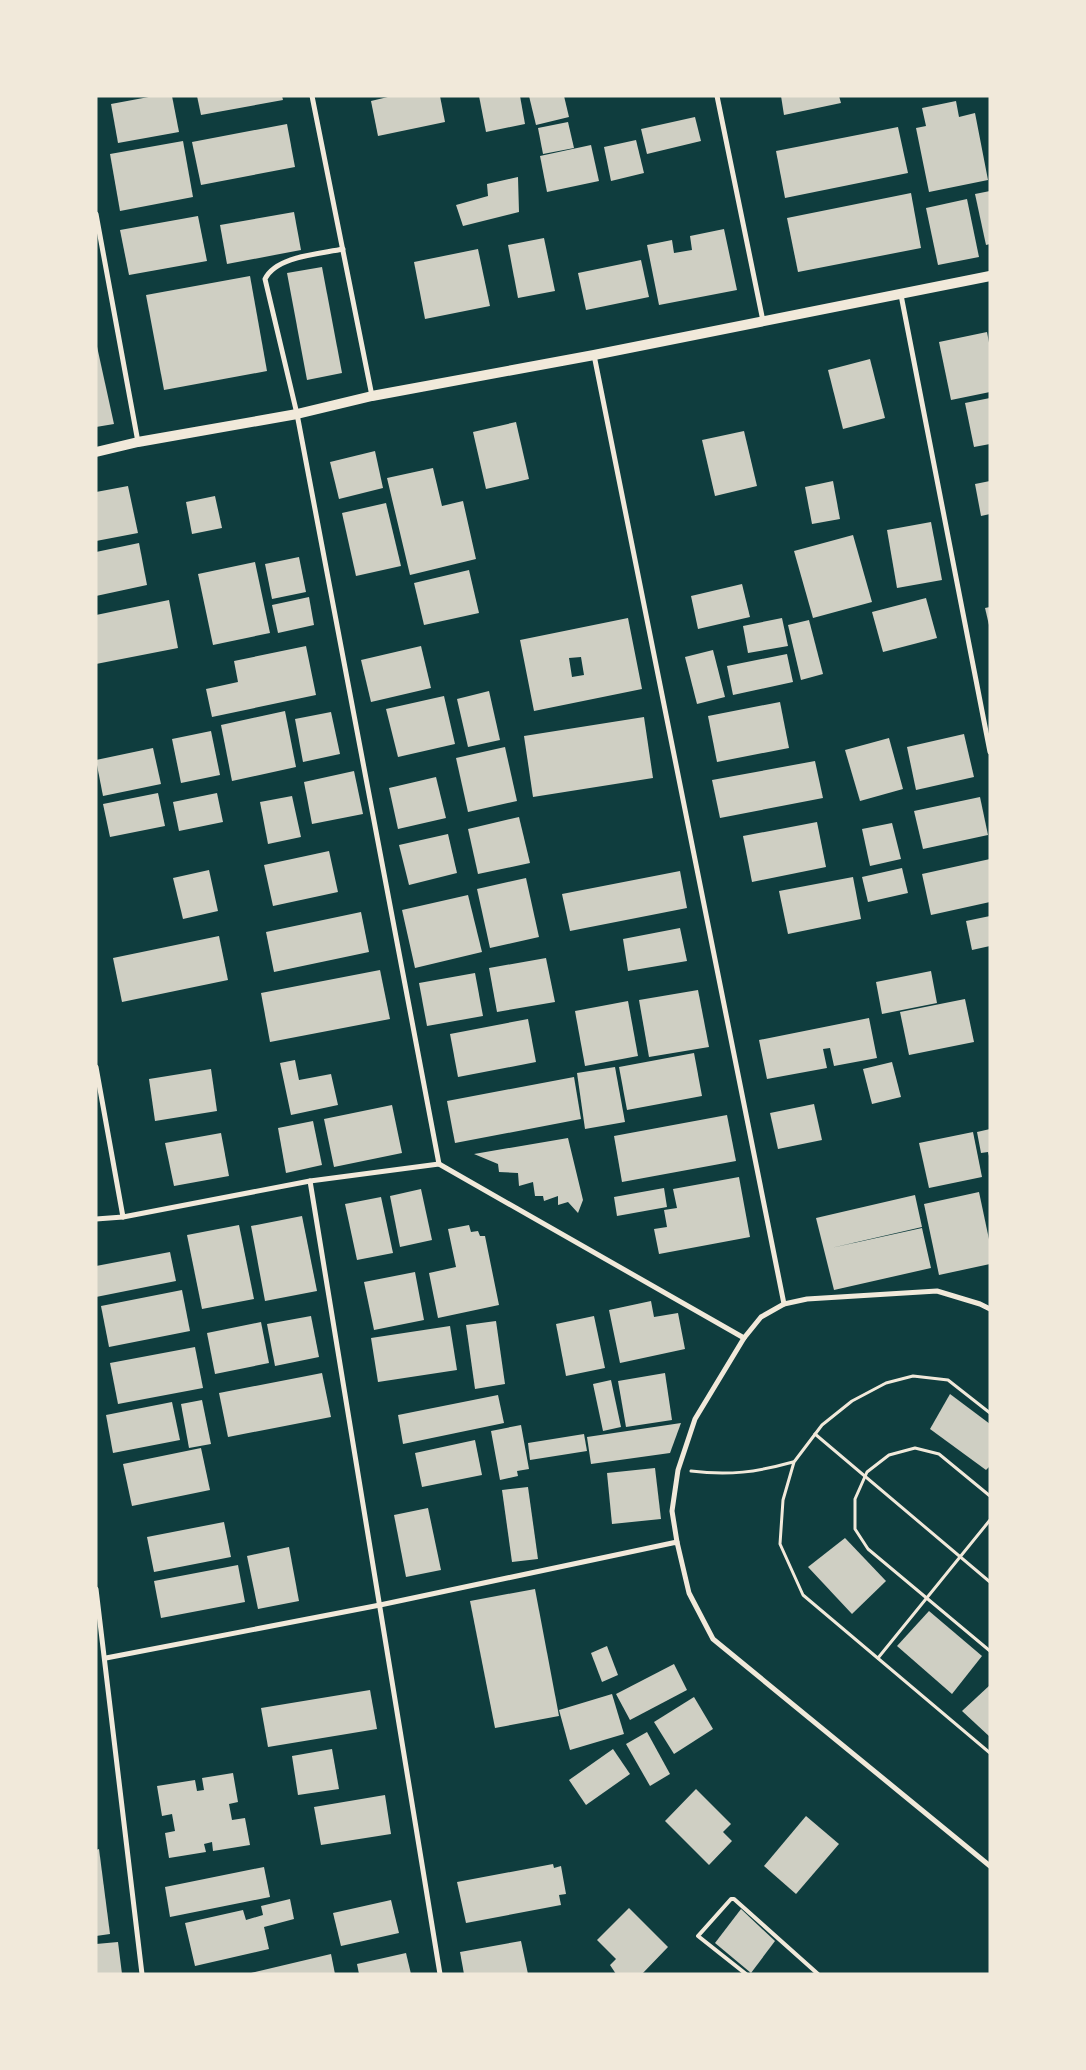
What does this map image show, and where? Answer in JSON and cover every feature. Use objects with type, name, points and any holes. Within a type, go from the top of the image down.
[{"type":"main road","points":[[96,452],[138,442],[297,414],[372,396],[594,355],[990,276]]},
{"type":"street","points":[[312,96],[372,396]]},
{"type":"street","points":[[717,96],[763,322]]},
{"type":"street","points":[[96,214],[138,442]]},
{"type":"street","points":[[343,249],[281,262],[269,270],[265,279],[297,414],[439,1164]]},
{"type":"street","points":[[901,295],[990,752]]},
{"type":"street","points":[[594,355],[784,1304]]},
{"type":"street","points":[[96,1067],[123,1217]]},
{"type":"street","points":[[96,1219],[123,1217],[310,1181],[439,1164],[744,1338]]},
{"type":"street","points":[[310,1181],[440,1974]]},
{"type":"street","points":[[990,1309],[980,1304],[937,1291],[815,1298],[784,1304],[761,1317],[744,1338],[695,1419],[678,1470],[672,1511],[677,1542],[690,1593],[713,1639],[990,1866]]},
{"type":"street","points":[[106,1658],[380,1605],[677,1542]]},
{"type":"street","points":[[96,1589],[106,1658],[142,1974]]},
{"type":"lane","points":[[746,1974],[698,1936],[731,1898],[818,1974]]},
{"type":"path","points":[[990,1413],[948,1380],[913,1376],[886,1383],[852,1401],[822,1425],[794,1462],[783,1500],[780,1544],[803,1595],[990,1753]]},
{"type":"path","points":[[815,1434],[990,1582]]},
{"type":"path","points":[[990,1496],[938,1454],[915,1448],[890,1455],[865,1476],[854,1499],[855,1529],[868,1548],[990,1651]]},
{"type":"path","points":[[678,1470],[717,1475],[756,1472],[794,1462]]},
{"type":"path","points":[[878,1658],[990,1520]]},
{"type":"building","points":[[154,96],[172,96],[179,132],[118,143],[111,104]]},
{"type":"building","points":[[197,96],[282,96],[283,100],[201,115]]},
{"type":"building","points":[[392,96],[440,96],[445,122],[378,136],[371,101]]},
{"type":"building","points":[[479,96],[520,96],[525,124],[486,132]]},
{"type":"building","points":[[529,96],[564,96],[569,117],[536,125]]},
{"type":"building","points":[[781,96],[839,96],[841,103],[784,115]]},
{"type":"building","points":[[956,101],[959,117],[975,113],[988,180],[929,192],[916,128],[926,126],[922,108]]},
{"type":"building","points":[[695,117],[701,141],[647,154],[641,129]]},
{"type":"building","points":[[568,122],[574,148],[543,154],[538,128]]},
{"type":"building","points":[[287,124],[295,167],[201,185],[192,142]]},
{"type":"building","points":[[898,127],[908,173],[785,198],[776,151]]},
{"type":"building","points":[[636,140],[644,173],[611,181],[604,147]]},
{"type":"building","points":[[183,141],[193,197],[120,211],[110,154]]},
{"type":"building","points":[[591,145],[599,181],[547,192],[540,156]]},
{"type":"building","points":[[518,177],[519,212],[463,226],[456,205],[488,196],[487,184]]},
{"type":"building","points":[[990,191],[990,244],[986,245],[975,194]]},
{"type":"building","points":[[911,193],[921,248],[798,272],[787,218]]},
{"type":"building","points":[[967,199],[979,257],[938,265],[926,208]]},
{"type":"building","points":[[294,212],[301,250],[227,264],[220,225]]},
{"type":"building","points":[[198,216],[207,261],[129,275],[120,230]]},
{"type":"building","points":[[724,229],[737,290],[659,305],[647,245],[672,240],[674,253],[692,250],[690,236]]},
{"type":"building","points":[[544,238],[555,291],[518,298],[508,245]]},
{"type":"building","points":[[478,249],[490,306],[425,319],[414,262]]},
{"type":"building","points":[[641,260],[649,297],[586,310],[578,273]]},
{"type":"building","points":[[322,267],[342,373],[307,380],[287,273]]},
{"type":"building","points":[[250,276],[267,371],[164,390],[146,295]]},
{"type":"building","points":[[987,332],[990,348],[990,392],[951,400],[939,342]]},
{"type":"building","points":[[96,342],[114,424],[96,427]]},
{"type":"building","points":[[870,359],[885,418],[843,429],[828,370]]},
{"type":"building","points":[[990,398],[990,444],[974,447],[965,403]]},
{"type":"building","points":[[516,422],[529,479],[486,489],[473,432]]},
{"type":"building","points":[[744,431],[757,486],[715,496],[702,440]]},
{"type":"building","points":[[375,451],[383,488],[339,499],[330,462]]},
{"type":"building","points":[[433,468],[442,506],[463,501],[476,559],[410,575],[387,478]]},
{"type":"building","points":[[833,481],[840,519],[812,524],[805,487]]},
{"type":"building","points":[[990,481],[990,514],[981,516],[975,484]]},
{"type":"building","points":[[128,486],[138,533],[96,541],[96,492]]},
{"type":"building","points":[[215,496],[222,528],[192,534],[186,502]]},
{"type":"building","points":[[386,503],[401,566],[356,576],[342,513]]},
{"type":"building","points":[[931,522],[942,580],[897,588],[887,530]]},
{"type":"building","points":[[853,535],[872,602],[813,618],[794,551]]},
{"type":"building","points":[[139,543],[147,585],[96,596],[96,552]]},
{"type":"building","points":[[299,557],[306,592],[272,599],[265,564]]},
{"type":"building","points":[[255,562],[270,633],[213,645],[198,574]]},
{"type":"building","points":[[469,570],[479,613],[424,625],[414,583]]},
{"type":"building","points":[[742,584],[750,617],[698,629],[691,596]]},
{"type":"building","points":[[309,597],[314,625],[278,633],[272,605]]},
{"type":"building","points":[[926,598],[937,638],[883,652],[872,612]]},
{"type":"building","points":[[169,600],[178,648],[96,664],[96,615]]},
{"type":"building","points":[[990,607],[990,625],[989,625],[985,608]]},
{"type":"building","points":[[628,618],[642,689],[534,711],[520,640]],"holes":[[[581,657],[584,675],[572,677],[569,658]]]},
{"type":"building","points":[[782,618],[788,646],[748,653],[743,626]]},
{"type":"building","points":[[809,620],[823,674],[801,680],[788,625]]},
{"type":"building","points":[[306,646],[316,695],[212,717],[206,689],[238,682],[234,661]]},
{"type":"building","points":[[421,646],[431,688],[371,702],[361,660]]},
{"type":"building","points":[[713,650],[725,697],[697,704],[685,657]]},
{"type":"building","points":[[787,654],[793,682],[733,695],[727,666]]},
{"type":"building","points":[[489,691],[500,740],[468,747],[457,699]]},
{"type":"building","points":[[444,696],[455,744],[398,757],[386,709]]},
{"type":"building","points":[[780,702],[789,748],[717,762],[708,716]]},
{"type":"building","points":[[285,711],[296,767],[232,781],[221,725]]},
{"type":"building","points":[[331,712],[340,754],[303,762],[295,719]]},
{"type":"building","points":[[644,717],[653,778],[533,797],[524,736]]},
{"type":"building","points":[[211,731],[220,775],[181,783],[172,739]]},
{"type":"building","points":[[964,734],[974,777],[916,790],[907,747]]},
{"type":"building","points":[[889,738],[903,789],[860,801],[845,750]]},
{"type":"building","points":[[505,747],[517,801],[468,812],[456,758]]},
{"type":"building","points":[[153,748],[161,784],[103,796],[96,760]]},
{"type":"building","points":[[815,761],[823,798],[720,818],[712,780]]},
{"type":"building","points":[[354,771],[363,814],[312,824],[304,782]]},
{"type":"building","points":[[436,777],[446,818],[398,829],[389,788]]},
{"type":"building","points":[[158,793],[165,826],[110,837],[103,804]]},
{"type":"building","points":[[217,793],[223,822],[179,831],[173,802]]},
{"type":"building","points":[[292,796],[301,837],[268,844],[260,802]]},
{"type":"building","points":[[980,797],[988,835],[923,849],[914,811]]},
{"type":"building","points":[[519,817],[530,863],[478,874],[468,829]]},
{"type":"building","points":[[817,822],[826,867],[752,882],[743,836]]},
{"type":"building","points":[[892,823],[901,859],[870,866],[862,829]]},
{"type":"building","points":[[448,834],[457,873],[409,885],[399,845]]},
{"type":"building","points":[[329,851],[338,892],[273,906],[264,865]]},
{"type":"building","points":[[990,859],[990,902],[931,915],[922,874]]},
{"type":"building","points":[[902,868],[908,893],[868,902],[862,877]]},
{"type":"building","points":[[209,870],[218,911],[183,919],[173,878]]},
{"type":"building","points":[[680,871],[687,908],[570,931],[562,894]]},
{"type":"building","points":[[853,877],[861,919],[788,934],[779,891]]},
{"type":"building","points":[[526,878],[539,937],[490,948],[477,889]]},
{"type":"building","points":[[468,895],[482,952],[415,968],[402,910]]},
{"type":"building","points":[[361,912],[369,952],[274,972],[266,932]]},
{"type":"building","points":[[990,916],[990,946],[972,950],[966,921]]},
{"type":"building","points":[[680,928],[687,961],[628,971],[623,939]]},
{"type":"building","points":[[219,936],[228,980],[122,1002],[113,958]]},
{"type":"building","points":[[546,958],[555,1002],[497,1012],[489,968]]},
{"type":"building","points":[[380,970],[390,1019],[270,1042],[261,993]]},
{"type":"building","points":[[931,971],[937,1003],[882,1014],[876,982]]},
{"type":"building","points":[[475,973],[483,1016],[427,1026],[419,983]]},
{"type":"building","points":[[698,990],[709,1047],[649,1057],[639,1000]]},
{"type":"building","points":[[965,999],[974,1042],[909,1055],[900,1012]]},
{"type":"building","points":[[628,1001],[638,1056],[585,1066],[575,1011]]},
{"type":"building","points":[[869,1018],[877,1058],[834,1066],[830,1048],[823,1049],[827,1068],[767,1079],[759,1040]]},
{"type":"building","points":[[528,1019],[536,1062],[458,1077],[450,1034]]},
{"type":"building","points":[[694,1053],[702,1096],[627,1110],[619,1067]]},
{"type":"building","points":[[295,1060],[299,1080],[331,1074],[338,1105],[291,1115],[280,1063]]},
{"type":"building","points":[[892,1062],[901,1097],[872,1104],[863,1069]]},
{"type":"building","points":[[615,1067],[625,1122],[585,1129],[577,1073]]},
{"type":"building","points":[[211,1069],[217,1111],[155,1121],[149,1079]]},
{"type":"building","points":[[574,1077],[581,1119],[455,1143],[447,1101]]},
{"type":"building","points":[[814,1104],[822,1140],[778,1149],[770,1113]]},
{"type":"building","points":[[392,1105],[402,1153],[334,1167],[324,1119]]},
{"type":"building","points":[[727,1115],[736,1161],[622,1182],[614,1136]]},
{"type":"building","points":[[313,1121],[322,1165],[286,1173],[278,1128]]},
{"type":"building","points":[[990,1129],[989,1156],[988,1152],[981,1153],[977,1132]]},
{"type":"building","points":[[973,1132],[982,1177],[929,1188],[919,1143]]},
{"type":"building","points":[[221,1133],[229,1176],[174,1186],[165,1143]]},
{"type":"building","points":[[568,1138],[583,1200],[578,1213],[568,1202],[558,1205],[558,1196],[544,1201],[543,1196],[535,1196],[533,1182],[519,1186],[518,1173],[499,1172],[498,1164],[474,1154]]},
{"type":"building","points":[[739,1177],[750,1237],[659,1254],[654,1229],[667,1227],[664,1210],[677,1208],[673,1189]]},
{"type":"building","points":[[664,1188],[667,1207],[617,1216],[614,1197]]},
{"type":"building","points":[[421,1189],[432,1240],[400,1247],[390,1196]]},
{"type":"building","points":[[979,1192],[990,1244],[990,1264],[939,1275],[924,1204]]},
{"type":"building","points":[[915,1195],[922,1227],[831,1248],[922,1228],[931,1268],[834,1290],[816,1218]]},
{"type":"building","points":[[381,1197],[393,1253],[357,1260],[345,1204]]},
{"type":"building","points":[[302,1216],[317,1291],[265,1301],[251,1226]]},
{"type":"building","points":[[239,1225],[254,1299],[202,1309],[187,1235]]},
{"type":"building","points":[[469,1225],[471,1232],[478,1231],[480,1236],[485,1236],[499,1305],[438,1318],[429,1273],[456,1267],[448,1229]]},
{"type":"building","points":[[170,1252],[176,1281],[96,1297],[96,1266]]},
{"type":"building","points":[[415,1272],[424,1320],[374,1330],[364,1282]]},
{"type":"building","points":[[182,1290],[190,1331],[109,1347],[101,1306]]},
{"type":"building","points":[[651,1301],[654,1317],[678,1313],[685,1349],[620,1363],[609,1310]]},
{"type":"building","points":[[311,1316],[319,1357],[275,1366],[267,1324]]},
{"type":"building","points":[[594,1316],[605,1368],[566,1376],[556,1324]]},
{"type":"building","points":[[496,1321],[505,1384],[475,1389],[466,1325]]},
{"type":"building","points":[[261,1322],[269,1363],[215,1374],[207,1333]]},
{"type":"building","points":[[450,1326],[457,1370],[378,1382],[371,1338]]},
{"type":"building","points":[[195,1347],[203,1388],[118,1404],[110,1363]]},
{"type":"building","points":[[322,1373],[331,1417],[228,1437],[219,1393]]},
{"type":"building","points":[[665,1373],[672,1420],[626,1427],[618,1381]]},
{"type":"building","points":[[611,1380],[621,1427],[603,1431],[593,1384]]},
{"type":"building","points":[[950,1394],[990,1424],[990,1466],[986,1470],[930,1429]]},
{"type":"building","points":[[498,1395],[504,1423],[403,1444],[398,1415]]},
{"type":"building","points":[[202,1400],[211,1444],[189,1448],[181,1404]]},
{"type":"building","points":[[172,1402],[180,1440],[113,1453],[106,1415]]},
{"type":"building","points":[[681,1423],[670,1453],[591,1464],[587,1437]]},
{"type":"building","points":[[521,1425],[529,1469],[517,1471],[518,1476],[500,1480],[491,1431]]},
{"type":"building","points":[[584,1434],[587,1451],[530,1460],[528,1443]]},
{"type":"building","points":[[475,1440],[482,1475],[422,1487],[415,1453]]},
{"type":"building","points":[[201,1448],[210,1490],[132,1506],[123,1464]]},
{"type":"building","points":[[655,1468],[661,1519],[612,1524],[607,1473]]},
{"type":"building","points":[[528,1487],[538,1559],[512,1562],[502,1490]]},
{"type":"building","points":[[428,1508],[441,1570],[406,1577],[394,1515]]},
{"type":"building","points":[[224,1522],[231,1557],[154,1572],[147,1537]]},
{"type":"building","points":[[845,1538],[886,1581],[852,1614],[808,1567]]},
{"type":"building","points":[[289,1547],[299,1601],[258,1609],[247,1556]]},
{"type":"building","points":[[238,1565],[245,1602],[161,1618],[154,1581]]},
{"type":"building","points":[[535,1589],[559,1716],[495,1728],[470,1601]]},
{"type":"building","points":[[929,1611],[982,1656],[952,1694],[897,1646]]},
{"type":"building","points":[[607,1646],[618,1675],[602,1682],[591,1653]]},
{"type":"building","points":[[674,1664],[687,1690],[630,1720],[616,1694]]},
{"type":"building","points":[[990,1685],[990,1737],[962,1711]]},
{"type":"building","points":[[370,1690],[377,1729],[268,1747],[261,1708]]},
{"type":"building","points":[[612,1694],[624,1734],[570,1750],[559,1710]]},
{"type":"building","points":[[694,1697],[713,1729],[674,1754],[654,1722]]},
{"type":"building","points":[[647,1732],[670,1774],[650,1786],[626,1744]]},
{"type":"building","points":[[332,1749],[339,1789],[298,1795],[292,1756]]},
{"type":"building","points":[[613,1749],[630,1774],[586,1805],[569,1780]]},
{"type":"building","points":[[233,1773],[238,1802],[229,1804],[232,1820],[245,1818],[250,1845],[213,1851],[212,1842],[204,1844],[206,1852],[169,1858],[165,1833],[175,1831],[172,1814],[162,1816],[157,1786],[195,1780],[197,1791],[204,1790],[202,1778]]},
{"type":"building","points":[[696,1789],[731,1824],[723,1832],[732,1841],[709,1865],[665,1821]]},
{"type":"building","points":[[385,1795],[391,1834],[321,1845],[314,1807]]},
{"type":"building","points":[[806,1816],[839,1844],[796,1894],[764,1866]]},
{"type":"building","points":[[99,1849],[110,1934],[96,1936],[96,1850]]},
{"type":"building","points":[[553,1864],[554,1868],[561,1866],[566,1894],[559,1895],[561,1905],[466,1923],[457,1882]]},
{"type":"building","points":[[264,1867],[270,1897],[170,1917],[165,1887]]},
{"type":"building","points":[[290,1899],[294,1919],[264,1927],[269,1949],[195,1966],[185,1923],[243,1910],[246,1920],[263,1915],[261,1906]]},
{"type":"building","points":[[391,1900],[399,1933],[341,1946],[333,1913]]},
{"type":"building","points":[[629,1908],[668,1947],[642,1974],[616,1974],[610,1965],[616,1959],[597,1940]]},
{"type":"building","points":[[741,1909],[775,1941],[751,1973],[715,1943]]},
{"type":"building","points":[[521,1941],[528,1974],[464,1974],[460,1952]]},
{"type":"building","points":[[118,1942],[122,1974],[96,1974],[96,1944]]},
{"type":"building","points":[[406,1953],[411,1974],[359,1974],[357,1964]]},
{"type":"building","points":[[331,1954],[335,1974],[251,1974],[251,1973]]}]
